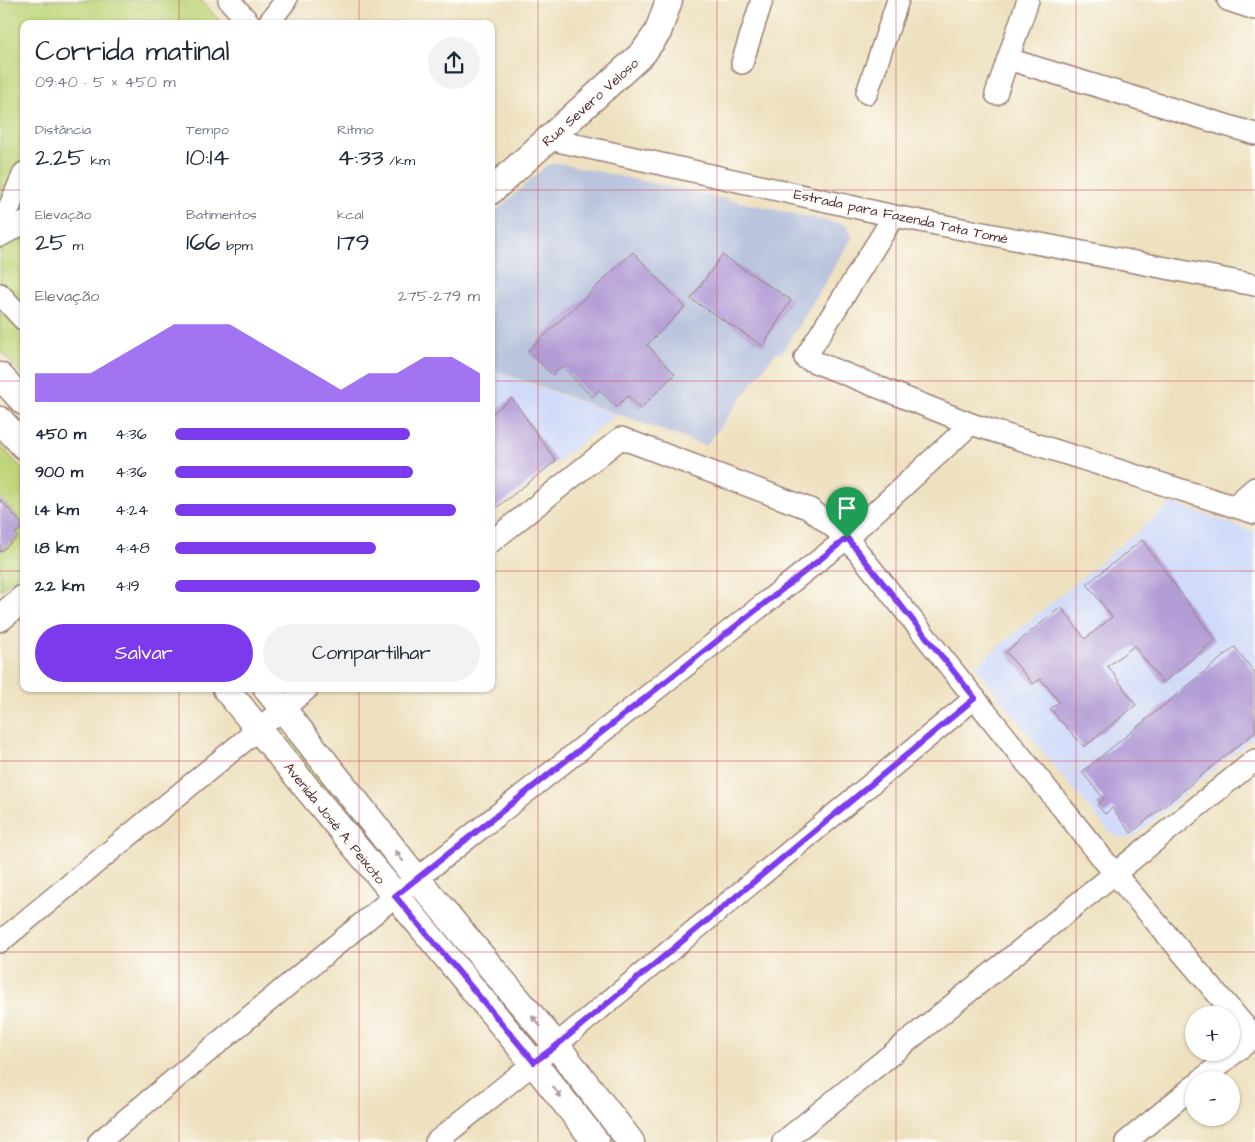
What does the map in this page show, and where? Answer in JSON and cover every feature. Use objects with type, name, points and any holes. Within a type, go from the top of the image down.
[{"type":"street","points":[[229,0],[246,20]]},
{"type":"street","points":[[271,20],[286,0]]},
{"type":"street","name":"Rua Severo Veloso","points":[[495,187],[643,53],[658,32],[669,0]]},
{"type":"street","points":[[742,63],[762,0]]},
{"type":"street","points":[[867,93],[898,0]]},
{"type":"street","points":[[996,94],[1028,0]]},
{"type":"street","points":[[1228,0],[1255,9]]},
{"type":"street","points":[[1008,58],[1255,134]]},
{"type":"street","name":"Estrada para Fazenda Tata Tomé","points":[[549,139],[894,216],[1255,285]]},
{"type":"street","points":[[0,229],[20,182]]},
{"type":"street","points":[[894,216],[805,358],[970,424],[1255,513]]},
{"type":"street","points":[[0,236],[20,225]]},
{"type":"street","points":[[0,294],[20,316]]},
{"type":"street","points":[[0,376],[20,398]]},
{"type":"street","points":[[0,420],[20,442]]},
{"type":"street","points":[[99,1142],[395,896],[847,538],[970,424]]},
{"type":"street","points":[[495,539],[621,438],[810,509],[847,538],[1115,874],[1255,1037],[1212,1071]]},
{"type":"street","points":[[1234,506],[1255,488]]},
{"type":"street","points":[[0,618],[20,601]]},
{"type":"street","name":"Avenida José A. Peixoto","points":[[228,692],[534,1062],[596,1142]]},
{"type":"street","points":[[0,942],[258,728],[274,699],[297,692]]},
{"type":"street","points":[[436,1142],[556,1046],[975,698]]},
{"type":"street","points":[[274,699],[417,879],[556,1046],[631,1142]]},
{"type":"street","points":[[783,1142],[1255,760]]},
{"type":"street","points":[[1126,1142],[1185,1093]]},
{"type":"shaded area","points":[[558,163],[846,225],[852,238],[782,353],[776,352],[706,446],[495,370],[495,212],[547,165]]},
{"type":"shaded area","points":[[495,371],[616,415],[495,512]]},
{"type":"shaded area","points":[[1172,503],[1255,532],[1255,736],[1131,839],[1111,834],[1063,777],[1252,622],[1062,776],[975,666]]},
{"type":"green space","points":[[0,0],[201,0],[218,20],[20,20],[20,372],[0,350]]},
{"type":"green space","points":[[0,445],[20,467],[20,520],[0,497]]},
{"type":"green space","points":[[20,530],[20,574],[0,590],[0,553],[18,537],[16,534]]},
{"type":"green space","points":[[292,736],[389,860],[382,864],[283,743]]},
{"type":"green space","points":[[565,1070],[621,1142],[610,1142],[558,1075]]},
{"type":"building","points":[[633,252],[685,307],[647,345],[675,374],[640,409],[628,396],[616,407],[599,390],[592,397],[562,366],[552,375],[528,351]]},
{"type":"building","points":[[722,255],[791,300],[763,346],[691,299]]},
{"type":"building","points":[[512,398],[556,461],[495,509],[495,412]]},
{"type":"building","points":[[0,499],[20,522],[20,530],[15,534],[18,537],[0,552]]},
{"type":"building","points":[[1142,540],[1215,640],[1163,683],[1134,646],[1108,666],[1136,705],[1084,747],[1050,709],[1059,702],[1041,679],[1033,684],[1006,652],[1061,607],[1085,639],[1112,617],[1087,584]]},
{"type":"building","points":[[1235,647],[1255,671],[1255,732],[1131,833],[1112,808],[1105,814],[1097,805],[1104,799],[1082,772]]},
{"type":"route","points":[[847,538],[975,698],[556,1046],[534,1062],[395,896],[847,538]]}]
